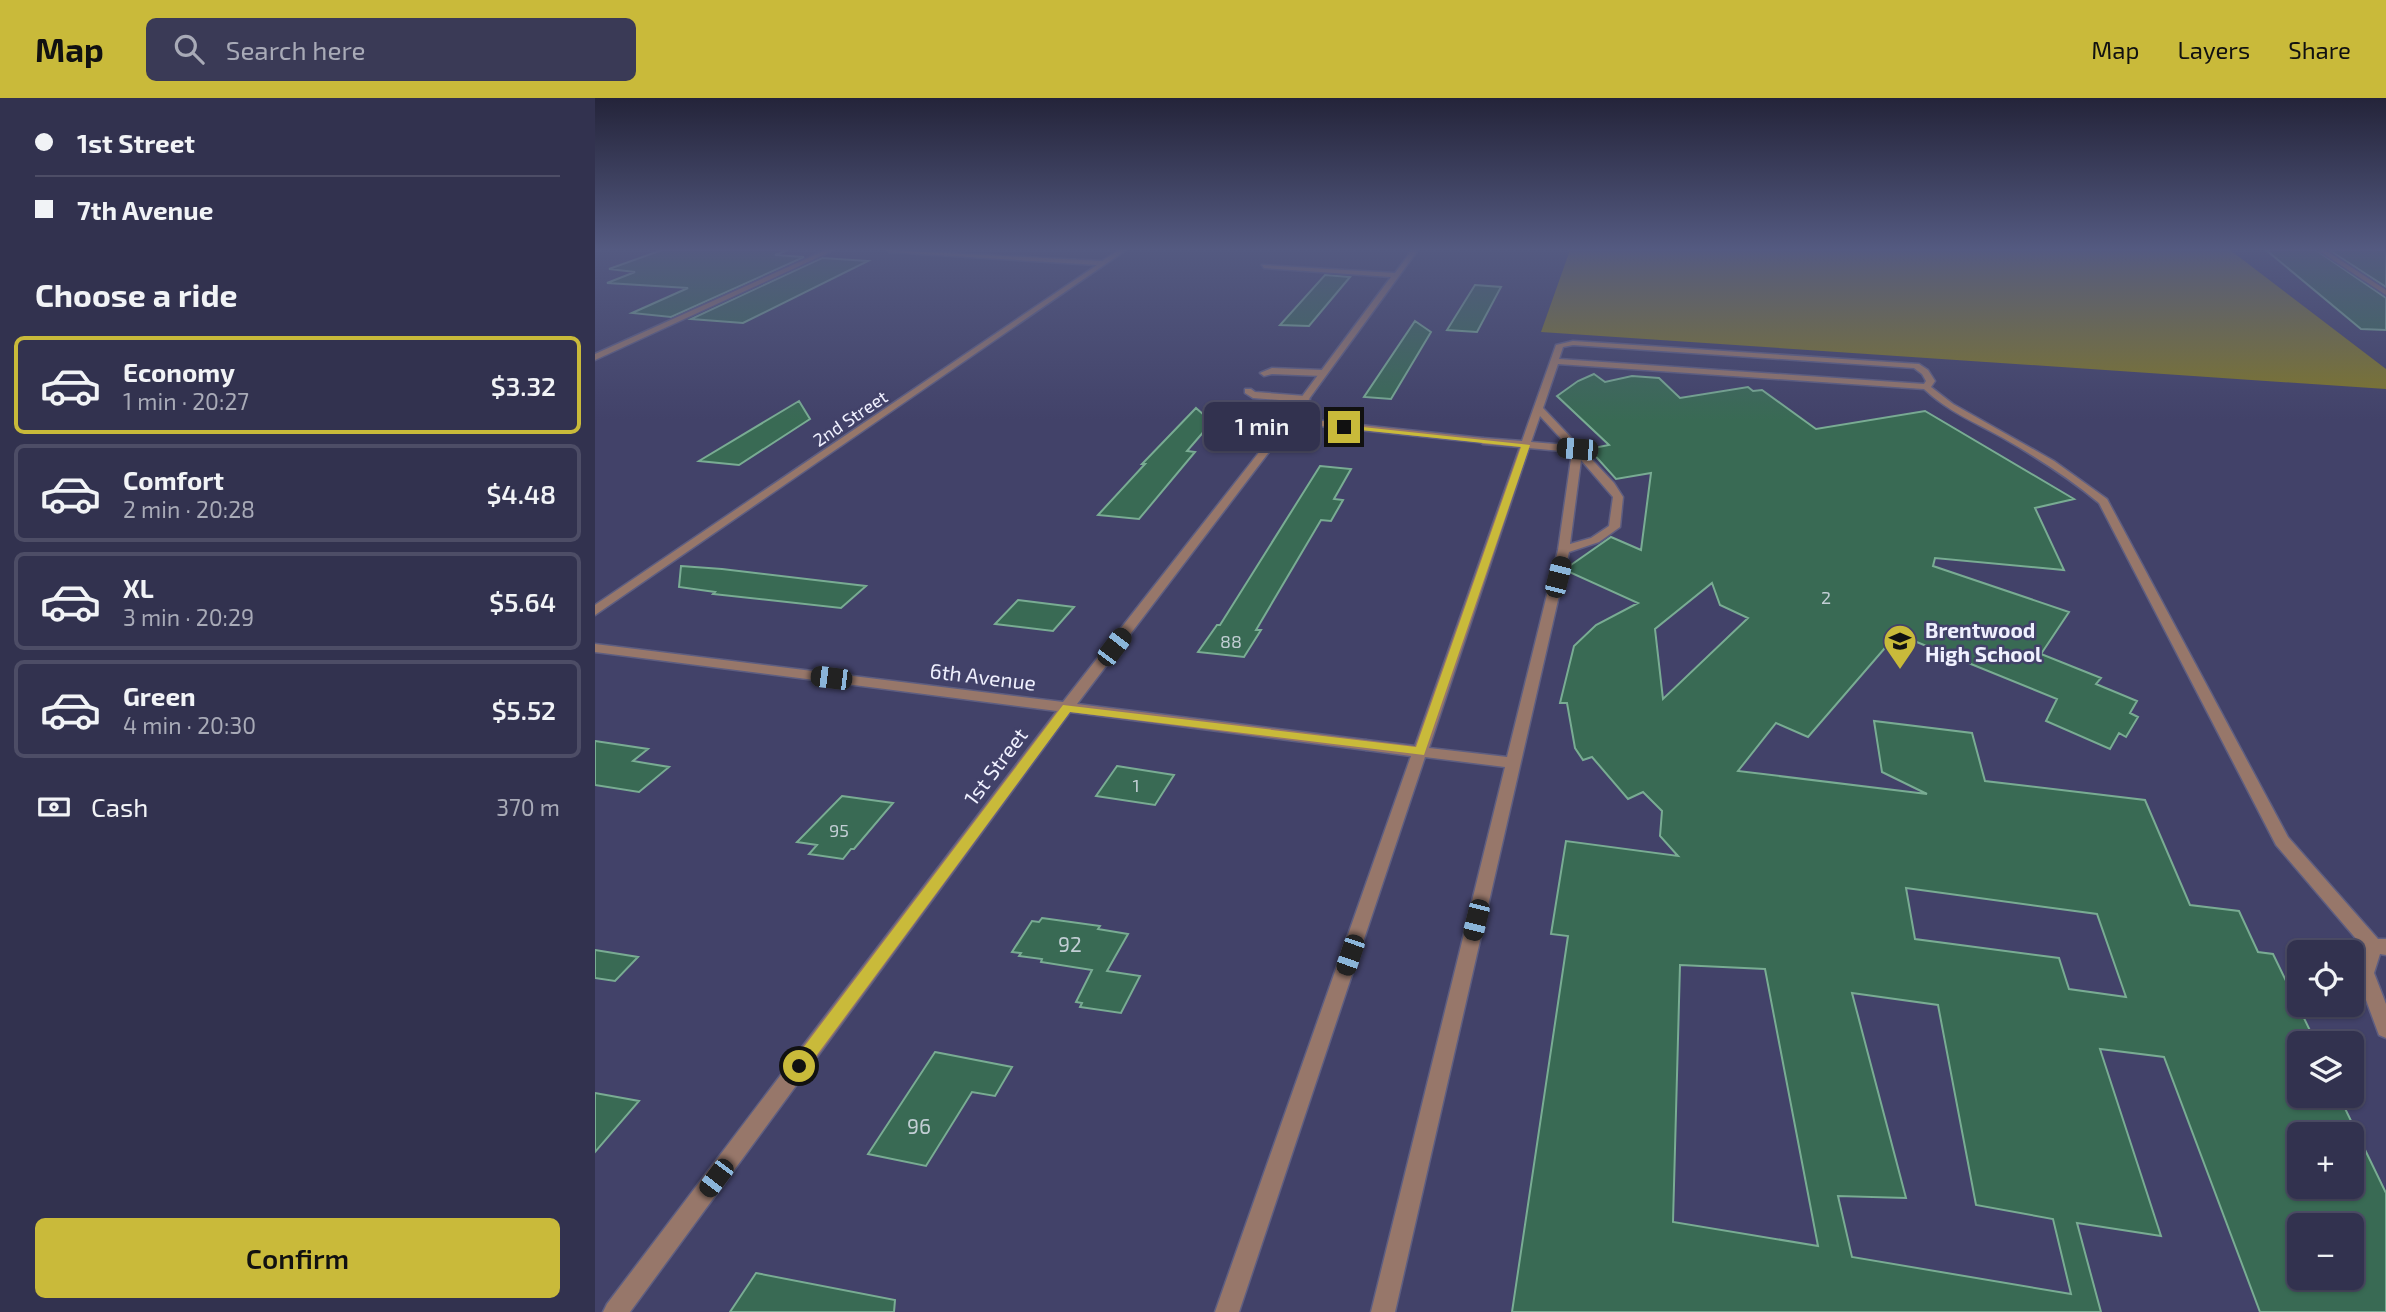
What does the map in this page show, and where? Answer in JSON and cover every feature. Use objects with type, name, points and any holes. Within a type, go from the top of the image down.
[{"type":"street","points":[[595,357],[706,307]]},
{"type":"street","name":"2nd Street","points":[[595,611],[1039,307]]},
{"type":"street","name":"1st Street","points":[[615,1312],[1067,708],[1305,399],[1372,307]]},
{"type":"street","points":[[1227,1312],[1560,345],[1573,343],[1916,366],[1925,372],[1931,382],[1926,387]]},
{"type":"street","points":[[1554,361],[1926,387],[1942,403],[1993,429],[2077,479],[2103,502],[2282,841],[2380,946],[2365,974],[2386,1029]]},
{"type":"street","points":[[1264,373],[1323,373]]},
{"type":"street","points":[[1248,391],[1253,395],[1305,399]]},
{"type":"street","points":[[1538,408],[1618,497],[1614,527],[1595,540],[1565,550]]},
{"type":"street","points":[[1289,420],[1577,449]]},
{"type":"street","points":[[1383,1312],[1565,550],[1577,449]]},
{"type":"street","name":"6th Avenue","points":[[595,648],[1514,763]]},
{"type":"shaded area","points":[[1550,307],[2304,307],[2386,369],[2386,389],[1541,332]]},
{"type":"building","points":[[646,307],[694,307],[671,317],[632,313]]},
{"type":"building","points":[[718,307],[776,307],[743,323],[691,319]]},
{"type":"building","points":[[1297,307],[1325,307],[1309,326],[1280,325]]},
{"type":"building","points":[[1462,307],[1491,307],[1477,332],[1447,330]]},
{"type":"building","points":[[2334,307],[2386,307],[2386,330],[2361,329]]},
{"type":"building","points":[[1415,321],[1431,332],[1391,399],[1364,397]]},
{"type":"building","points":[[1594,374],[1605,382],[1632,376],[1659,378],[1680,398],[1748,387],[1753,391],[1762,390],[1816,429],[1925,411],[2074,499],[2035,508],[2064,570],[1935,558],[1933,566],[2069,612],[2041,654],[2101,678],[2096,684],[2137,701],[2130,713],[2138,717],[2126,737],[2119,733],[2110,749],[2046,721],[2057,699],[1897,634],[1808,737],[1776,723],[1738,771],[1927,794],[1882,772],[1874,721],[1972,733],[1985,781],[2145,800],[2190,905],[2239,911],[2258,952],[2273,954],[2287,983],[2287,1017],[2303,1017],[2310,1031],[2287,1031],[2287,1108],[2345,1108],[2352,1122],[2287,1122],[2287,1199],[2364,1199],[2364,1148],[2386,1193],[2386,1312],[2260,1312],[2164,1057],[2100,1049],[2161,1236],[2077,1223],[2101,1312],[1512,1312],[1568,936],[1551,934],[1566,841],[1678,856],[1660,836],[1662,811],[1643,792],[1628,799],[1592,757],[1583,760],[1575,748],[1567,703],[1560,703],[1574,646],[1596,625],[1638,603],[1567,571],[1568,567],[1611,537],[1641,550],[1651,473],[1616,479],[1589,449],[1609,445],[1557,396],[1578,381]],"holes":[[[1712,583],[1720,605],[1748,618],[1663,699],[1655,629]],[[1906,888],[2097,914],[2126,997],[2069,989],[2059,958],[1915,939]],[[1680,965],[1765,969],[1818,1246],[1673,1222]],[[1852,993],[1938,1005],[1976,1205],[2053,1219],[2071,1294],[1852,1257],[1838,1196],[1906,1198]]]},
{"type":"building","points":[[799,401],[810,419],[739,465],[699,461]]},
{"type":"building","points":[[1196,408],[1212,422],[1187,451],[1195,452],[1139,519],[1098,515],[1145,464],[1142,464]]},
{"type":"building","points":[[1320,466],[1351,469],[1334,499],[1343,500],[1331,521],[1321,520],[1256,630],[1261,630],[1244,657],[1198,652],[1217,625],[1220,625]]},
{"type":"building","points":[[681,566],[866,586],[841,608],[713,594],[715,592],[679,587]]},
{"type":"building","points":[[1018,600],[1074,607],[1053,631],[995,624]]},
{"type":"building","points":[[595,741],[648,749],[633,761],[669,767],[639,792],[595,785]]},
{"type":"building","points":[[1117,766],[1174,775],[1155,805],[1096,796]]},
{"type":"building","points":[[842,796],[893,803],[843,859],[809,854],[817,845],[797,842]]},
{"type":"building","points":[[1042,918],[1100,926],[1098,929],[1128,934],[1107,971],[1140,976],[1121,1013],[1080,1007],[1082,1003],[1076,1002],[1092,970],[1041,962],[1042,959],[1019,956],[1021,953],[1012,952],[1032,921],[1039,922]]},
{"type":"building","points":[[595,950],[638,957],[615,981],[595,978]]},
{"type":"building","points":[[935,1052],[1012,1067],[995,1096],[972,1092],[926,1166],[868,1154]]},
{"type":"building","points":[[595,1093],[639,1101],[595,1152]]},
{"type":"building","points":[[756,1273],[895,1300],[894,1312],[730,1312]]},
{"type":"place","name":"Brentwood High School","points":[[1900,671]]},
{"type":"route","points":[[799,1066],[1067,708],[1420,752],[1526,445],[1344,427]]}]
